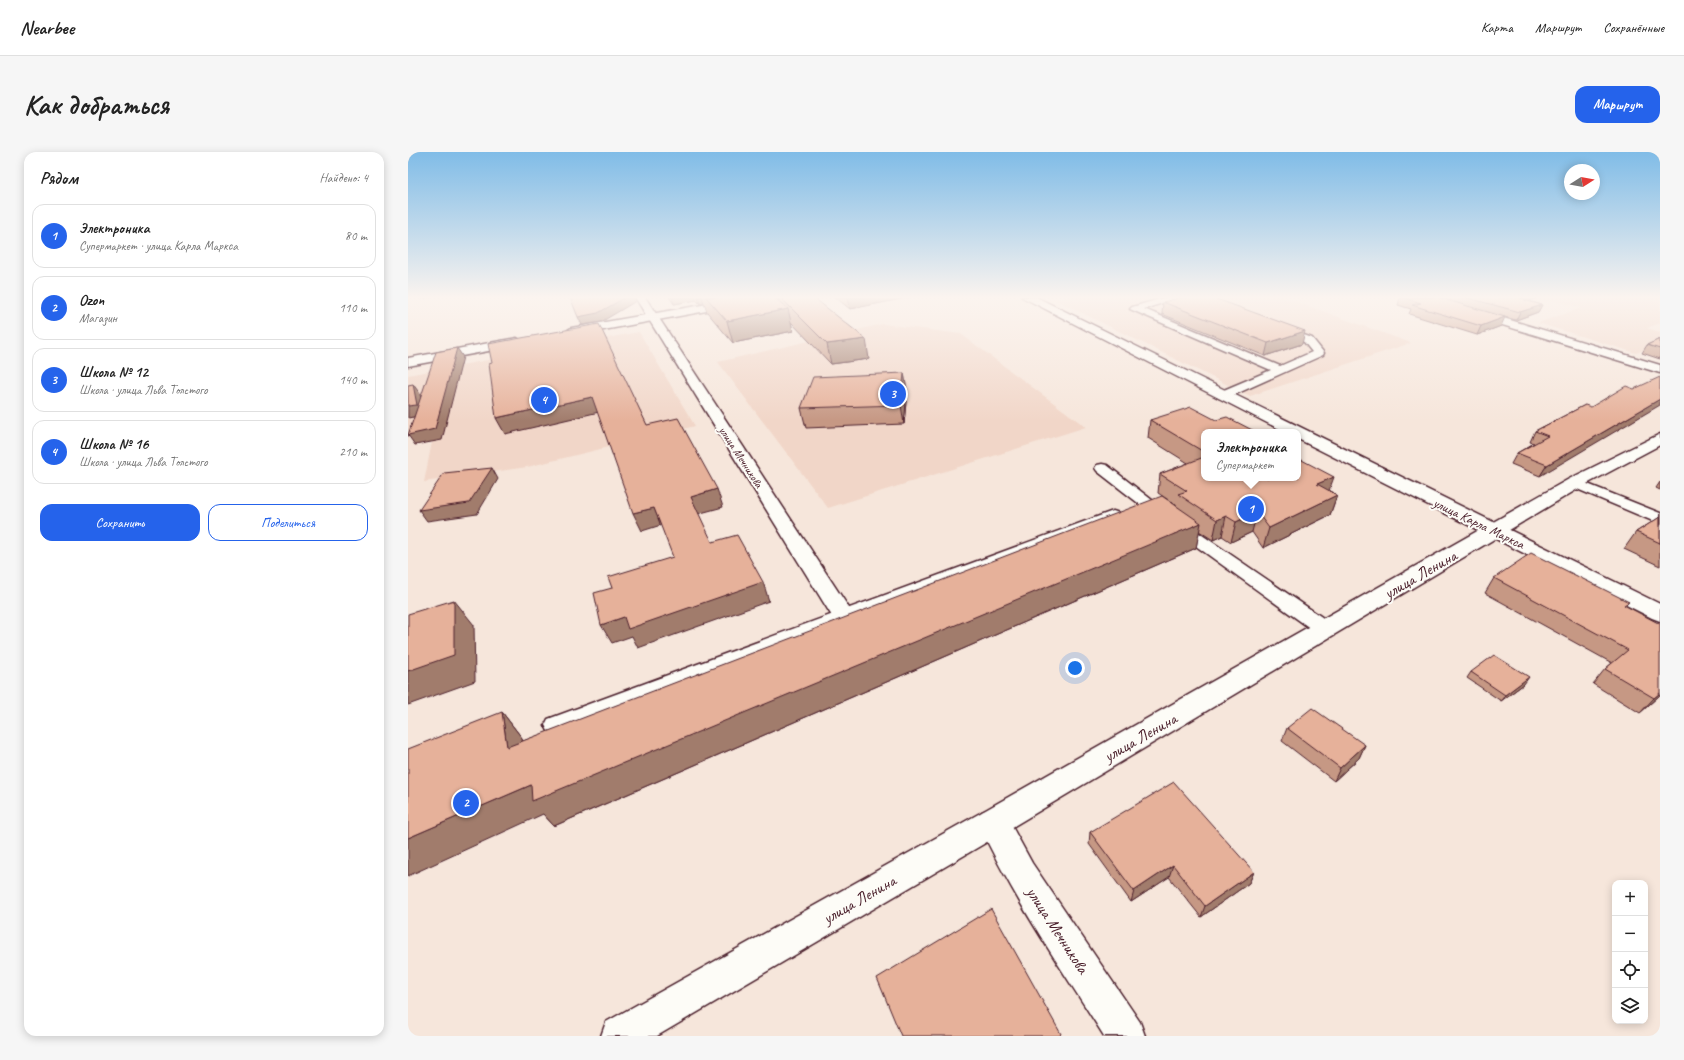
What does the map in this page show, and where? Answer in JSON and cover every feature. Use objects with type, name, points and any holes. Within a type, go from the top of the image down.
[{"type":"street","name":"улица Мечникова","points":[[666,338],[843,616]]},
{"type":"street","name":"улица Карла Маркса","points":[[1110,338],[1291,429]]},
{"type":"street","points":[[1558,338],[1660,369]]},
{"type":"street","points":[[408,362],[526,340]]},
{"type":"street","name":"улица Карла Маркса","points":[[1301,434],[1660,613]]},
{"type":"street","name":"улица Ленина","points":[[620,1036],[994,822],[1493,530],[1575,483],[1660,439]]},
{"type":"street","name":"улица Мечникова","points":[[994,822],[1021,874],[1126,1036]]},
{"type":"lane","points":[[1205,338],[1281,370]]},
{"type":"lane","points":[[1223,395],[1319,354],[1308,340],[1304,338]]},
{"type":"lane","points":[[1102,468],[1157,510],[1325,629]]},
{"type":"lane","points":[[1575,483],[1660,519]]},
{"type":"lane","points":[[556,725],[843,616],[1157,510]]},
{"type":"shaded area","points":[[605,338],[643,338],[695,426],[527,467],[424,482],[432,442],[419,432],[408,434],[408,375]]},
{"type":"shaded area","points":[[821,338],[967,338],[1086,427],[828,508],[718,362]]},
{"type":"shaded area","points":[[1133,338],[1398,338],[1411,343],[1250,396]]},
{"type":"shaded area","points":[[1588,338],[1660,338],[1660,344],[1636,353]]},
{"type":"building","points":[[520,338],[606,338],[647,425],[678,418],[717,489],[691,497],[712,542],[737,535],[763,582],[628,629],[624,617],[601,625],[594,593],[612,588],[608,577],[673,557],[654,508],[633,513],[592,397],[496,418],[489,364],[492,363],[488,344]]},
{"type":"building","points":[[821,338],[866,339],[827,344]]},
{"type":"building","points":[[1256,338],[1283,338],[1268,343]]},
{"type":"building","points":[[1660,339],[1660,349],[1647,345]]},
{"type":"building","points":[[457,348],[435,429],[408,435],[436,352]]},
{"type":"building","points":[[904,373],[901,405],[801,408],[813,377]]},
{"type":"building","points":[[1660,377],[1660,399],[1547,465],[1517,453],[1548,436],[1535,431],[1585,405],[1591,407],[1626,386],[1634,389]]},
{"type":"building","points":[[413,384],[417,405],[408,406],[408,385]]},
{"type":"building","points":[[1191,407],[1216,420],[1227,417],[1250,429],[1201,429],[1201,450],[1150,420]]},
{"type":"building","points":[[1201,458],[1201,481],[1301,481],[1301,460],[1334,477],[1317,484],[1337,495],[1269,528],[1257,512],[1236,522],[1226,516],[1217,520],[1178,494],[1187,491],[1160,474]]},
{"type":"building","points":[[492,468],[469,503],[419,510],[444,473]]},
{"type":"building","points":[[1162,496],[1201,523],[532,801],[531,785],[408,838],[408,749],[502,712],[507,747]]},
{"type":"building","points":[[1660,517],[1660,543],[1636,532]]},
{"type":"building","points":[[1531,553],[1629,602],[1624,605],[1660,624],[1660,693],[1654,698],[1605,669],[1628,650],[1494,578]]},
{"type":"building","points":[[454,600],[454,655],[408,671],[408,614]]},
{"type":"building","points":[[1494,655],[1529,677],[1505,695],[1471,672]]},
{"type":"building","points":[[1312,708],[1365,745],[1340,768],[1287,728]]},
{"type":"building","points":[[1174,782],[1254,872],[1205,906],[1173,865],[1134,891],[1090,832]]},
{"type":"building","points":[[991,909],[1061,1034],[1059,1036],[901,1036],[877,978]]},
{"type":"place","name":"Школа № 12","points":[[893,394]]},
{"type":"place","name":"Школа № 16","points":[[544,400]]},
{"type":"place","name":"Электроника","points":[[1251,509]]},
{"type":"place","name":"Ozon","points":[[466,803]]}]
